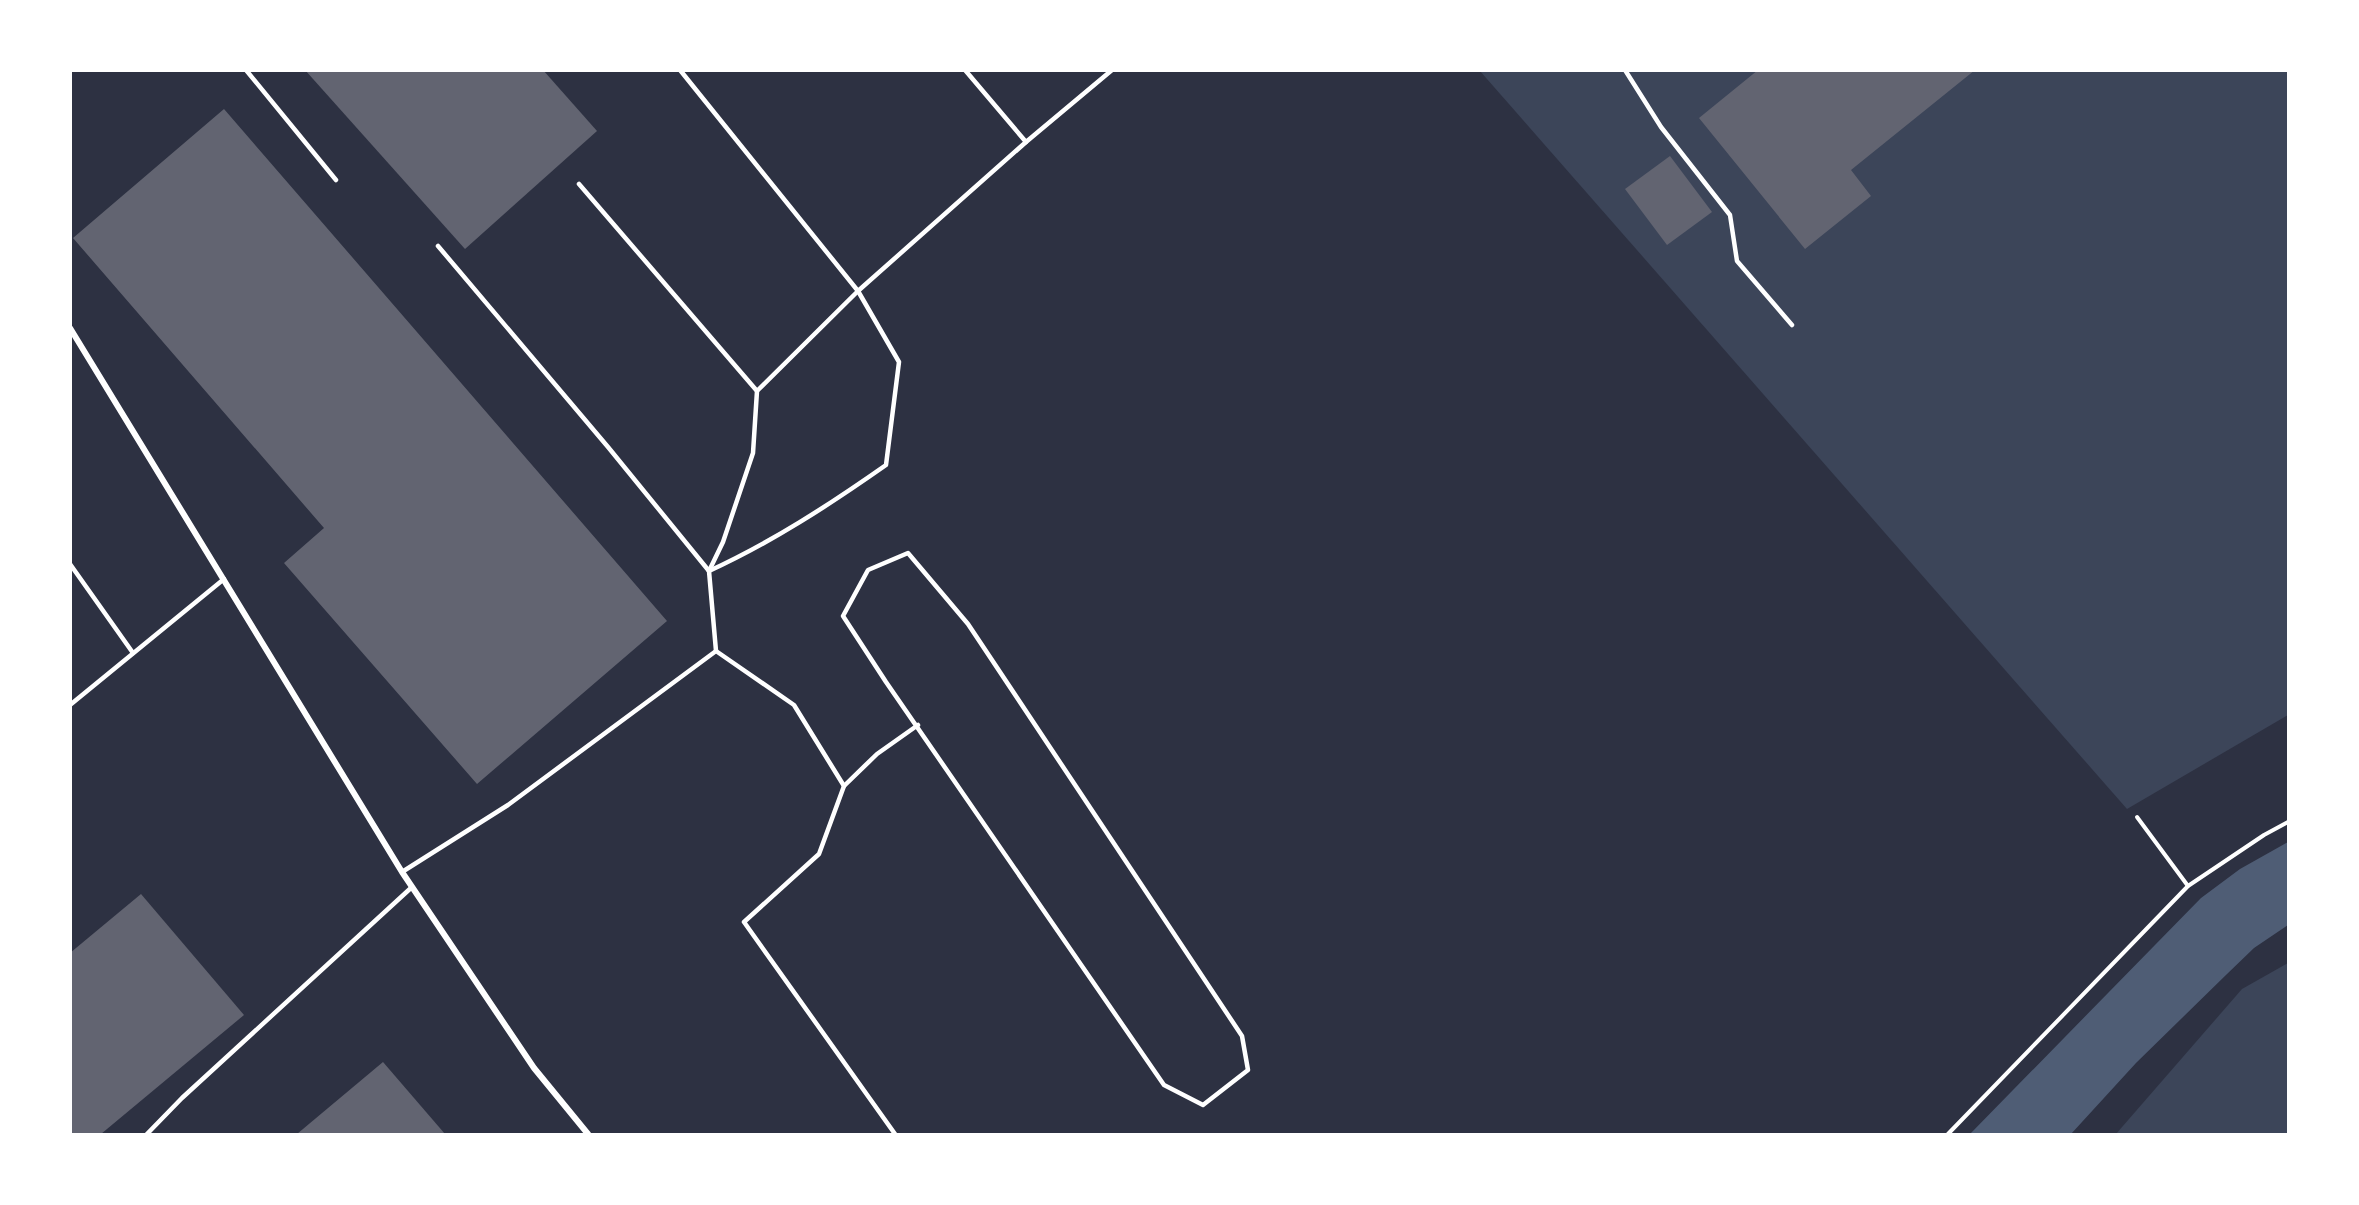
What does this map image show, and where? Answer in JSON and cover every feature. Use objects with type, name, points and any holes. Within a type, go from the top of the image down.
[{"type":"street","points":[[70,327],[402,872],[534,1068],[588,1134]]},
{"type":"lane","points":[[246,70],[336,180]]},
{"type":"lane","points":[[680,70],[858,291],[899,362],[886,465],[819,511],[762,546],[709,571]]},
{"type":"lane","points":[[965,70],[1026,142]]},
{"type":"lane","points":[[716,651],[709,571],[723,542],[753,453],[758,391],[858,291],[1026,142],[1112,70]]},
{"type":"lane","points":[[1625,70],[1660,127],[1730,215],[1737,261],[1792,325]]},
{"type":"lane","points":[[579,184],[758,391]]},
{"type":"lane","points":[[438,246],[608,447],[709,571]]},
{"type":"lane","points":[[908,553],[968,624],[1242,1036],[1248,1070],[1203,1105],[1164,1085],[918,725],[886,682],[843,616],[868,570],[908,553]]},
{"type":"lane","points":[[70,564],[133,653]]},
{"type":"lane","points":[[70,705],[224,579]]},
{"type":"lane","points":[[716,651],[794,705],[844,786]]},
{"type":"lane","points":[[402,872],[508,805],[716,651]]},
{"type":"lane","points":[[895,1134],[744,922],[819,854],[844,786],[877,754],[918,725]]},
{"type":"lane","points":[[147,1134],[182,1098],[412,887]]},
{"type":"path","points":[[2137,817],[2188,886]]},
{"type":"path","points":[[1948,1134],[2188,886],[2264,835],[2289,822]]},
{"type":"shaded area","points":[[1480,71],[2288,71],[2288,715],[2127,809]]},
{"type":"shaded area","points":[[2288,842],[2288,925],[2254,948],[2227,974],[2136,1063],[2071,1134],[1970,1134],[2201,898],[2240,869]]},
{"type":"shaded area","points":[[2288,963],[2288,1134],[2116,1134],[2242,989]]},
{"type":"building","points":[[305,70],[543,70],[597,131],[465,249]]},
{"type":"building","points":[[1758,70],[1975,70],[1851,170],[1871,196],[1805,249],[1699,118]]},
{"type":"building","points":[[224,109],[667,621],[477,784],[284,563],[324,528],[73,238]]},
{"type":"building","points":[[1670,156],[1712,212],[1667,245],[1625,189]]},
{"type":"building","points":[[141,894],[244,1015],[101,1134],[70,1134],[70,953]]},
{"type":"building","points":[[383,1062],[445,1134],[297,1134]]}]
